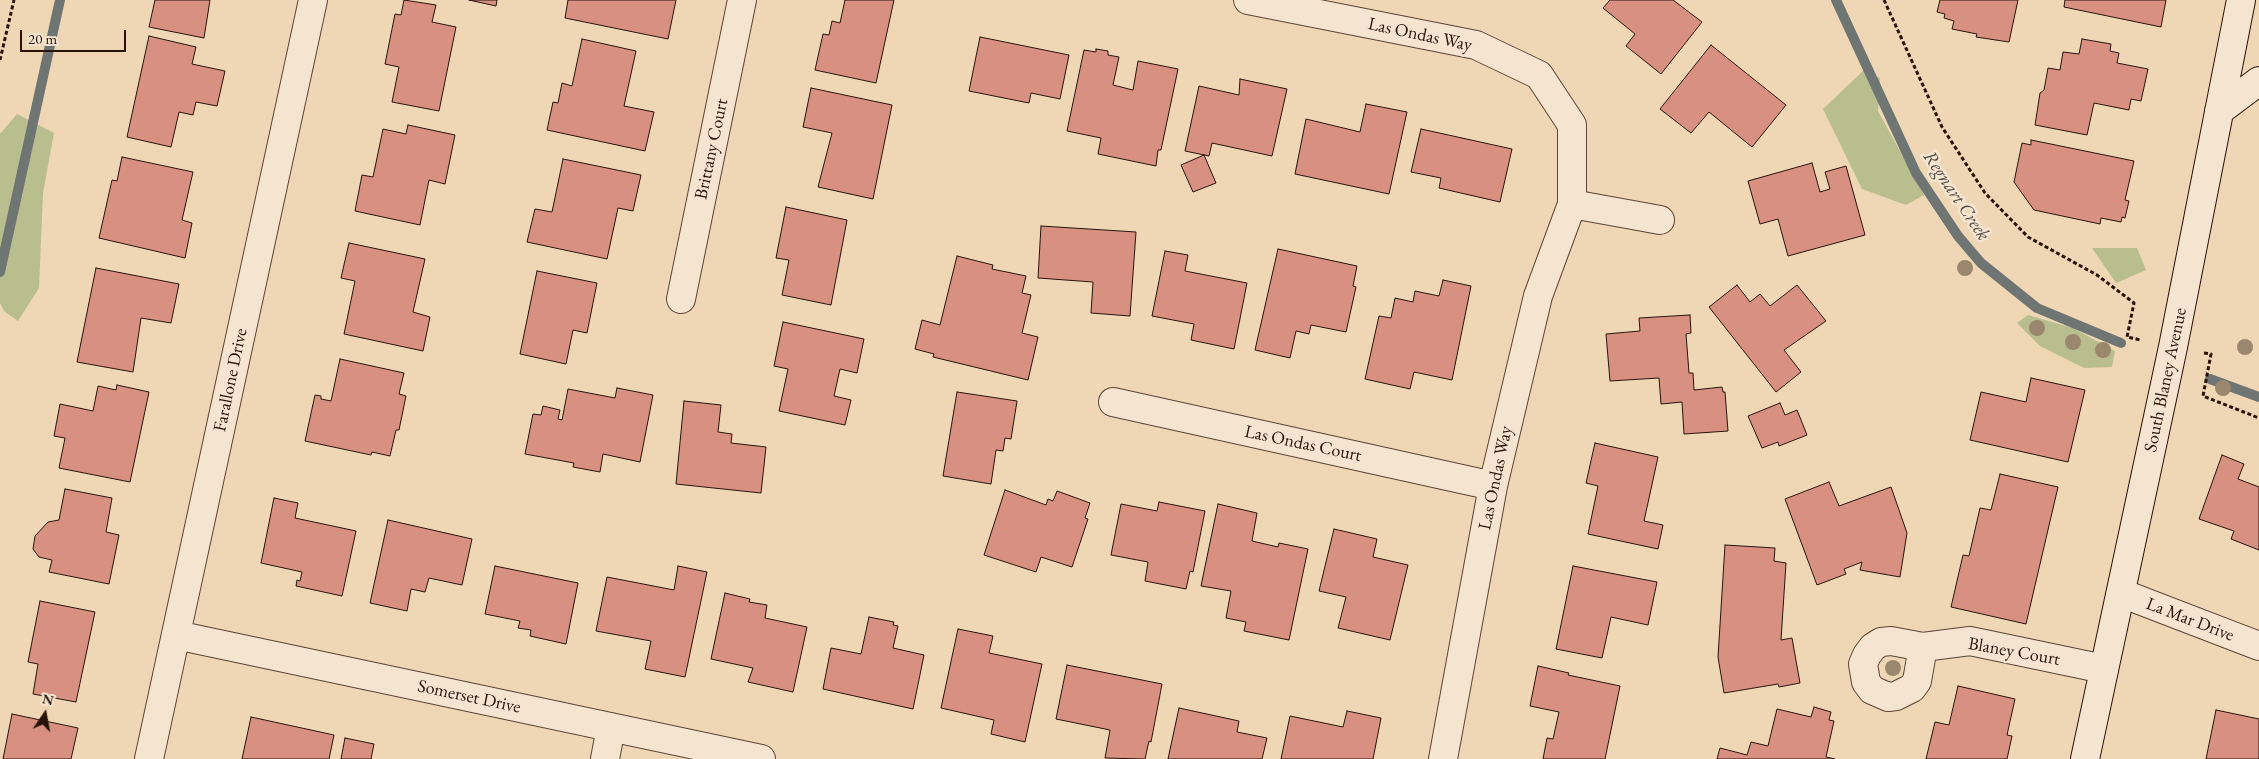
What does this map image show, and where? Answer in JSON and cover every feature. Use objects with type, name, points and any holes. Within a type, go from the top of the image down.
[{"type":"street","name":"Farallone Drive","points":[[149,759],[314,0]]},
{"type":"street","name":"Brittany Court","points":[[681,299],[742,0]]},
{"type":"street","name":"Las Ondas Way","points":[[1248,0],[1476,45],[1539,75],[1572,125],[1572,204],[1538,296],[1493,486],[1443,759]]},
{"type":"street","name":"South Blaney Avenue","points":[[2085,759],[2173,347],[2241,0]]},
{"type":"street","points":[[2219,111],[2259,81]]},
{"type":"street","points":[[1572,204],[1660,220]]},
{"type":"street","name":"Las Ondas Court","points":[[1112,402],[1493,486]]},
{"type":"street","name":"La Mar Drive","points":[[2121,593],[2259,646]]},
{"type":"street","name":"Somerset Drive","points":[[176,635],[761,759]]},
{"type":"street","name":"Blaney Court","points":[[1923,647],[1970,641],[2104,669]]},
{"type":"street","points":[[604,759],[611,728]]},
{"type":"path","points":[[0,60],[14,0]]},
{"type":"path","points":[[1884,0],[1942,127],[1985,192],[2028,237],[2097,275],[2134,303],[2127,337],[2147,341]]},
{"type":"path","points":[[2198,352],[2211,354],[2203,396],[2259,418]]},
{"type":"green space","points":[[1865,69],[1880,78],[1878,111],[1924,195],[1906,205],[1862,189],[1823,109]]},
{"type":"green space","points":[[17,114],[54,133],[43,193],[39,288],[18,321],[4,311],[0,303],[0,134]]},
{"type":"green space","points":[[2092,248],[2137,248],[2146,270],[2116,283]]},
{"type":"green space","points":[[2028,315],[2073,328],[2115,351],[2112,367],[2084,368],[2040,346],[2017,323]]},
{"type":"building","points":[[155,0],[210,0],[204,38],[149,27]]},
{"type":"building","points":[[404,0],[436,5],[432,22],[456,27],[439,111],[392,102],[399,67],[385,64],[395,14],[401,15]]},
{"type":"building","points":[[469,0],[497,0],[496,6]]},
{"type":"building","points":[[568,0],[676,0],[668,39],[565,18]]},
{"type":"building","points":[[845,0],[894,0],[876,83],[815,70],[823,34],[829,35],[832,21],[840,23]]},
{"type":"building","points":[[1610,0],[1673,0],[1702,22],[1661,74],[1626,46],[1635,34],[1603,8]]},
{"type":"building","points":[[1940,0],[2018,0],[2009,42],[1976,37],[1977,34],[1952,29],[1954,21],[1944,18],[1945,14],[1937,12]]},
{"type":"building","points":[[2065,0],[2166,0],[2161,27],[2064,7]]},
{"type":"building","points":[[149,36],[196,47],[192,64],[225,71],[217,106],[196,102],[193,115],[179,112],[171,147],[127,137]]},
{"type":"building","points":[[980,37],[1069,55],[1060,99],[1031,93],[1029,103],[969,91]]},
{"type":"building","points":[[582,39],[636,51],[624,106],[654,112],[645,151],[547,130],[553,102],[558,103],[562,83],[572,86]]},
{"type":"building","points":[[2082,39],[2111,44],[2110,51],[2119,53],[2117,63],[2148,69],[2141,101],[2131,99],[2129,110],[2094,103],[2087,135],[2035,125],[2040,93],[2044,90],[2048,68],[2060,70],[2063,52],[2079,54]]},
{"type":"building","points":[[1711,45],[1786,105],[1752,147],[1709,112],[1691,133],[1660,109]]},
{"type":"building","points":[[1096,49],[1108,51],[1108,55],[1119,57],[1113,85],[1133,90],[1138,61],[1178,69],[1161,150],[1158,150],[1156,166],[1098,154],[1101,138],[1067,131],[1084,50],[1096,52]]},
{"type":"building","points":[[1240,79],[1287,89],[1272,156],[1212,143],[1209,156],[1185,151],[1199,86],[1239,95]]},
{"type":"building","points":[[811,88],[892,105],[873,199],[818,187],[832,133],[803,127]]},
{"type":"building","points":[[1366,104],[1407,112],[1389,194],[1295,174],[1306,119],[1360,132]]},
{"type":"building","points":[[408,125],[455,135],[445,184],[429,180],[420,225],[355,211],[362,175],[373,177],[383,129],[406,134]]},
{"type":"building","points":[[1421,129],[1512,149],[1500,202],[1439,188],[1441,178],[1411,172]]},
{"type":"building","points":[[2031,140],[2134,161],[2125,200],[2129,201],[2125,218],[2122,217],[2121,222],[2101,218],[2100,224],[2034,210],[2014,182],[2022,143],[2031,145]]},
{"type":"building","points":[[1204,155],[1216,183],[1193,192],[1181,165]]},
{"type":"building","points":[[122,157],[193,172],[182,220],[192,223],[185,258],[99,238],[112,180],[117,181]]},
{"type":"building","points":[[563,159],[641,175],[633,211],[618,208],[607,259],[527,242],[535,209],[552,212]]},
{"type":"building","points":[[1812,163],[1820,192],[1830,189],[1825,172],[1846,166],[1865,235],[1788,256],[1778,219],[1760,224],[1748,181]]},
{"type":"building","points":[[786,207],[847,220],[831,305],[782,295],[789,260],[776,258]]},
{"type":"building","points":[[1041,226],[1136,232],[1130,316],[1091,313],[1093,282],[1038,278]]},
{"type":"building","points":[[349,243],[425,259],[413,312],[430,317],[423,351],[344,334],[355,281],[341,278]]},
{"type":"building","points":[[1278,249],[1357,266],[1353,286],[1356,287],[1346,332],[1311,325],[1309,334],[1296,331],[1290,358],[1255,350]]},
{"type":"building","points":[[1165,251],[1188,255],[1185,271],[1247,283],[1234,349],[1191,340],[1194,324],[1152,316]]},
{"type":"building","points":[[957,256],[993,265],[992,269],[1026,276],[1022,293],[1031,295],[1022,333],[1038,337],[1028,380],[933,357],[934,354],[915,349],[922,320],[940,325]]},
{"type":"building","points":[[96,268],[179,284],[171,323],[141,318],[133,372],[77,362]]},
{"type":"building","points":[[537,271],[597,283],[587,333],[573,330],[566,364],[520,354]]},
{"type":"building","points":[[1443,280],[1471,286],[1452,380],[1414,372],[1410,389],[1365,379],[1379,316],[1391,318],[1395,298],[1413,302],[1415,291],[1439,296]]},
{"type":"building","points":[[1737,285],[1750,302],[1760,294],[1770,306],[1797,285],[1826,321],[1784,350],[1801,372],[1776,392],[1709,307]]},
{"type":"building","points":[[1690,315],[1691,333],[1686,334],[1689,373],[1693,373],[1694,390],[1722,387],[1723,392],[1725,392],[1728,431],[1684,434],[1682,402],[1661,404],[1659,378],[1610,381],[1606,334],[1640,331],[1639,318]]},
{"type":"building","points":[[783,322],[864,339],[857,373],[840,369],[834,396],[851,400],[845,425],[779,411],[788,369],[774,366]]},
{"type":"building","points":[[340,359],[404,373],[399,394],[406,396],[399,430],[396,430],[390,456],[372,452],[371,455],[305,441],[315,395],[321,396],[321,399],[331,401]]},
{"type":"building","points":[[2031,378],[2085,390],[2068,462],[1970,440],[1981,392],[2026,402]]},
{"type":"building","points":[[117,385],[149,392],[130,482],[59,468],[65,438],[54,436],[60,404],[93,411],[98,386],[116,390]]},
{"type":"building","points":[[617,388],[653,395],[640,462],[603,454],[600,472],[573,467],[574,463],[525,454],[533,414],[541,415],[543,406],[560,410],[558,419],[562,420],[568,389],[615,398]]},
{"type":"building","points":[[957,392],[1017,401],[1011,439],[1005,438],[1003,451],[996,450],[991,484],[943,476]]},
{"type":"building","points":[[684,401],[721,405],[718,432],[732,434],[731,443],[766,447],[761,493],[676,484]]},
{"type":"building","points":[[1780,403],[1785,415],[1797,410],[1807,435],[1779,446],[1778,442],[1762,448],[1748,416]]},
{"type":"building","points":[[1595,443],[1658,457],[1644,521],[1663,525],[1658,549],[1588,534],[1598,486],[1586,483]]},
{"type":"building","points":[[2222,455],[2244,464],[2238,479],[2259,487],[2259,550],[2231,539],[2234,531],[2199,519]]},
{"type":"building","points":[[2000,474],[2058,487],[2026,624],[1951,607],[1963,555],[1969,556],[1980,508],[1991,510]]},
{"type":"building","points":[[1829,482],[1839,506],[1891,487],[1907,533],[1900,577],[1860,570],[1862,562],[1844,569],[1846,574],[1817,585],[1785,499]]},
{"type":"building","points":[[65,489],[112,498],[106,532],[119,535],[109,584],[49,572],[52,560],[39,557],[33,549],[35,536],[48,522],[59,520]]},
{"type":"building","points":[[1005,490],[1046,505],[1048,499],[1053,501],[1057,491],[1090,503],[1085,518],[1088,519],[1072,567],[1041,557],[1036,572],[984,555]]},
{"type":"building","points":[[274,498],[298,503],[295,518],[356,531],[342,596],[296,586],[297,580],[300,581],[302,572],[261,563]]},
{"type":"building","points":[[1159,502],[1205,511],[1193,572],[1190,571],[1186,589],[1145,581],[1148,562],[1111,555],[1121,504],[1157,511]]},
{"type":"building","points":[[1218,504],[1257,513],[1252,541],[1278,547],[1279,543],[1308,549],[1289,640],[1244,631],[1246,622],[1226,618],[1231,591],[1201,586]]},
{"type":"building","points":[[388,520],[472,539],[462,585],[429,578],[425,592],[411,589],[407,611],[370,603]]},
{"type":"building","points":[[1334,529],[1377,539],[1373,557],[1408,565],[1390,640],[1338,628],[1346,597],[1319,591]]},
{"type":"building","points":[[1725,545],[1775,548],[1774,561],[1786,563],[1781,640],[1792,638],[1800,683],[1779,687],[1778,684],[1724,693],[1718,657]]},
{"type":"building","points":[[495,566],[578,583],[566,644],[530,636],[531,630],[518,628],[520,621],[485,614]]},
{"type":"building","points":[[678,566],[707,572],[685,677],[645,669],[651,641],[596,631],[607,577],[674,590]]},
{"type":"building","points":[[1573,566],[1657,582],[1648,625],[1611,617],[1602,658],[1556,649]]},
{"type":"building","points":[[725,593],[750,599],[749,602],[767,605],[765,618],[807,627],[793,692],[748,682],[753,668],[711,659]]},
{"type":"building","points":[[40,601],[95,612],[76,702],[33,694],[38,664],[28,662]]},
{"type":"building","points":[[869,617],[894,622],[893,625],[898,626],[893,648],[924,655],[913,709],[823,689],[831,648],[861,654]]},
{"type":"building","points":[[958,629],[993,636],[989,653],[1042,664],[1025,742],[991,734],[994,720],[941,708]]},
{"type":"building","points":[[1067,665],[1162,684],[1151,742],[1149,741],[1145,759],[1105,758],[1110,730],[1056,719]]},
{"type":"building","points":[[1538,666],[1569,673],[1568,675],[1620,686],[1605,759],[1543,759],[1547,738],[1553,739],[1559,712],[1530,706]]},
{"type":"building","points":[[1958,686],[2015,699],[2007,735],[2012,736],[2007,759],[1926,759],[1935,722],[1949,725]]},
{"type":"building","points":[[1814,707],[1831,712],[1829,720],[1834,721],[1826,757],[1835,759],[1717,759],[1720,748],[1747,755],[1751,742],[1768,746],[1777,709],[1811,717]]},
{"type":"building","points":[[1179,708],[1239,721],[1237,732],[1267,738],[1262,759],[1168,759]]},
{"type":"building","points":[[2216,710],[2259,719],[2259,759],[2206,759]]},
{"type":"building","points":[[1347,711],[1381,718],[1373,759],[1281,759],[1290,716],[1343,727]]},
{"type":"building","points":[[12,714],[78,728],[71,759],[3,759]]},
{"type":"building","points":[[251,717],[334,735],[329,759],[242,759]]},
{"type":"building","points":[[345,738],[374,744],[371,759],[341,759]]},
{"type":"waterway","name":"Regnart Creek","points":[[0,272],[60,0]]},
{"type":"waterway","name":"Regnart Creek","points":[[1836,0],[1916,173],[1958,236],[1981,263],[2037,308],[2121,343]]},
{"type":"waterway","name":"Regnart Creek","points":[[2210,379],[2259,397]]}]
